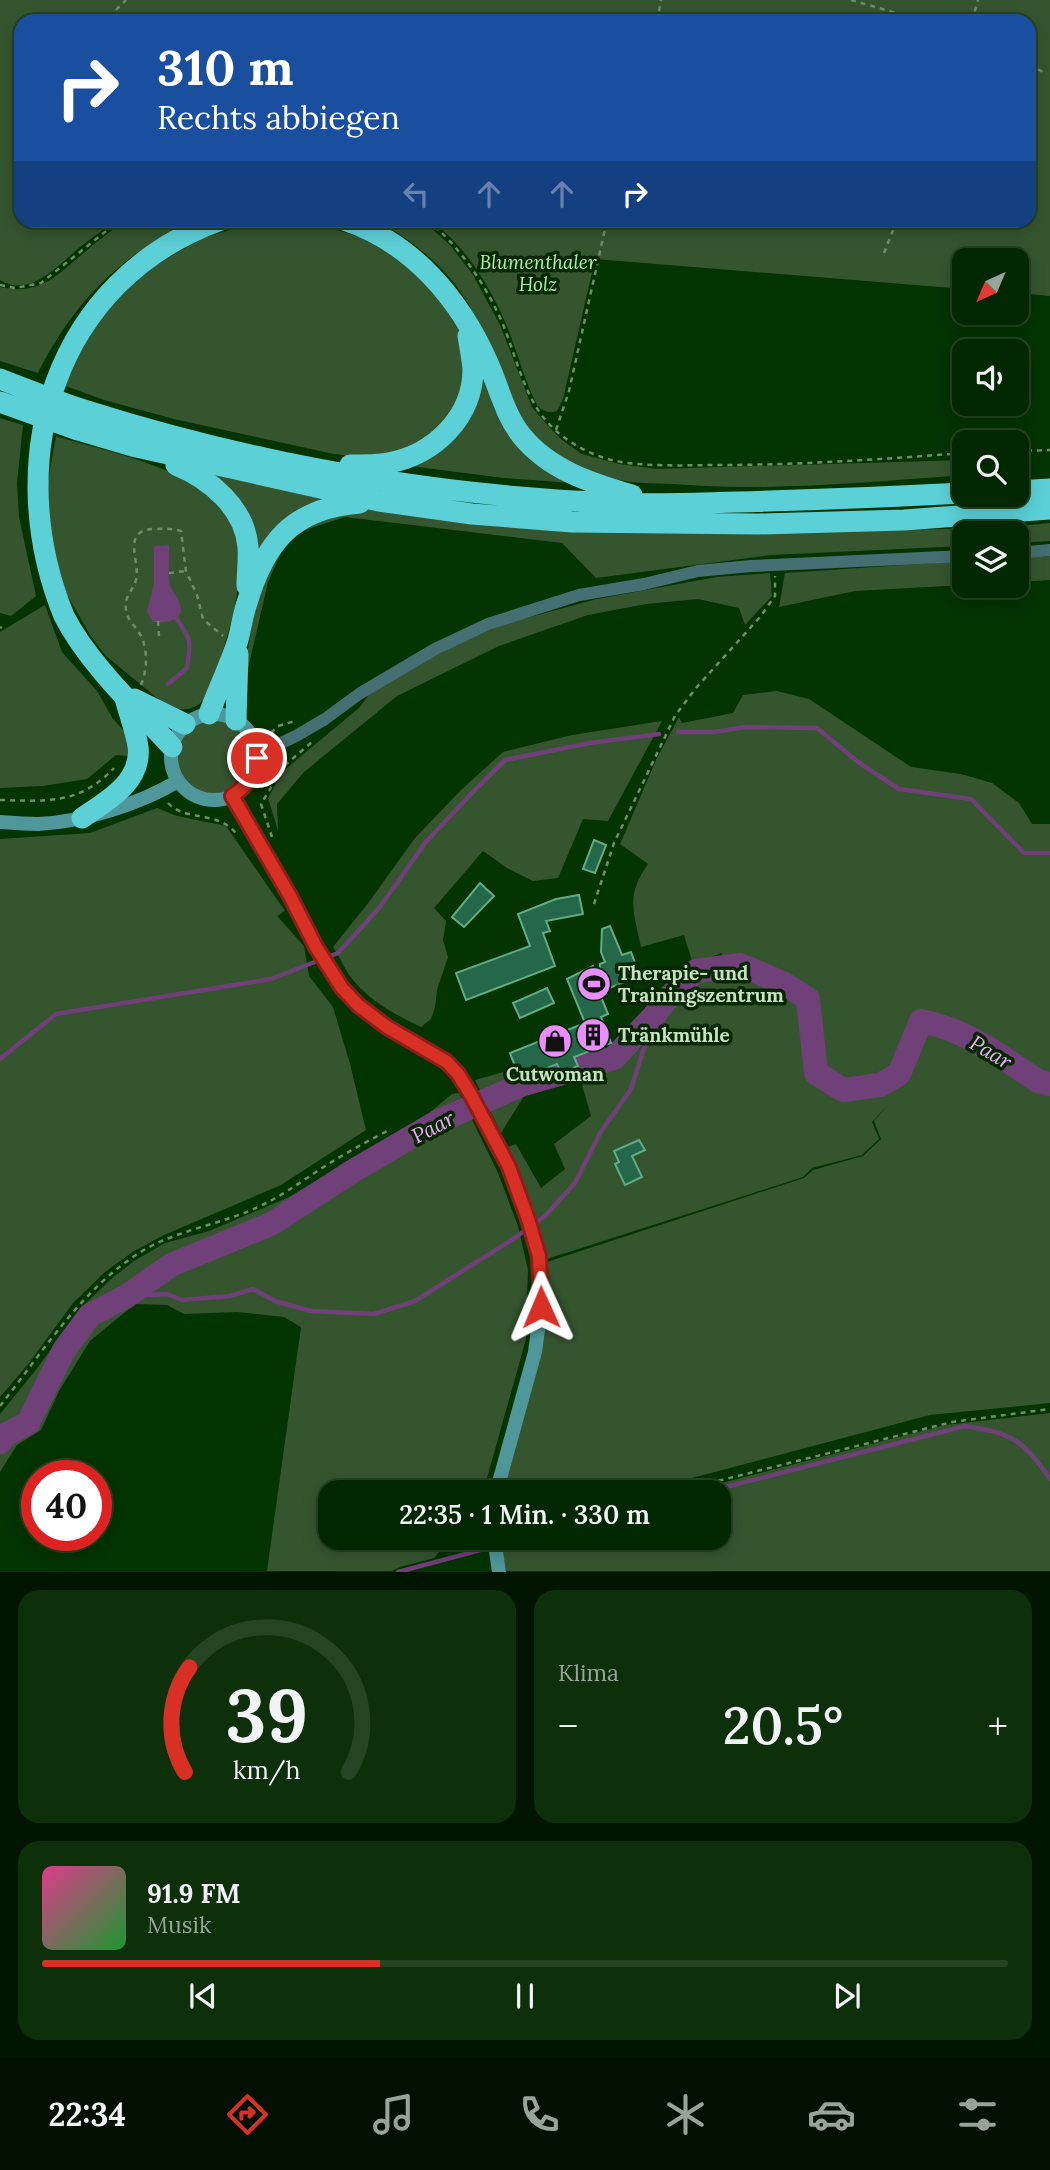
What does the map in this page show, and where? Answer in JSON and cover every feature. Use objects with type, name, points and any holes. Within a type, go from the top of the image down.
[{"type":"highway","points":[[172,747],[95,663],[64,617],[45,572],[32,516],[30,478],[32,449],[40,408],[54,369],[71,338],[91,310],[127,274],[176,239],[202,228]]},
{"type":"highway","points":[[363,228],[413,258],[441,286],[481,347],[503,405],[521,435],[540,454],[560,469],[579,478],[663,504]]},
{"type":"highway","points":[[308,467],[386,463],[416,454],[438,440],[457,421],[468,399],[473,369],[466,324]]},
{"type":"highway","points":[[0,379],[82,410],[195,442],[308,467],[387,481],[475,492],[614,503],[663,504],[952,494]]},
{"type":"highway","points":[[0,402],[132,446],[379,501],[510,517],[572,523],[646,524],[904,520],[1050,509]]},
{"type":"highway","points":[[132,446],[195,473],[214,487],[231,506],[242,524],[248,546],[246,607]]},
{"type":"highway","points":[[1029,490],[1050,489]]},
{"type":"highway","points":[[209,713],[238,641],[246,607],[267,552],[275,541],[296,522],[324,509],[342,504],[379,501]]},
{"type":"highway","points":[[236,720],[238,641]]},
{"type":"highway","points":[[123,693],[185,724]]},
{"type":"highway","points":[[82,818],[127,784],[136,767],[138,750],[123,693]]},
{"type":"street","points":[[1029,552],[1050,550]]},
{"type":"street","points":[[257,750],[275,746],[296,736],[359,694],[435,649],[488,625],[579,595],[698,572],[952,557]]},
{"type":"street","points":[[209,713],[222,714],[246,727],[257,750],[254,774],[241,790],[217,800],[202,798],[187,790],[173,771],[170,758],[177,734],[185,724],[209,713]]},
{"type":"street","points":[[0,822],[39,824],[82,818],[160,791],[178,780]]},
{"type":"street","points":[[232,796],[316,947],[342,988],[358,1005],[387,1027],[447,1062],[471,1095],[509,1167],[539,1256],[541,1307],[535,1352],[500,1480]]},
{"type":"street","points":[[496,1550],[498,1569]]},
{"type":"path","points":[[112,14],[126,0]]},
{"type":"path","points":[[851,0],[900,14]]},
{"type":"path","points":[[1036,68],[1045,73]]},
{"type":"path","points":[[0,285],[15,288],[41,283],[110,228]]},
{"type":"path","points":[[436,228],[452,243],[476,274],[502,323],[535,406],[556,430],[583,449],[619,462],[658,465],[764,465],[952,454]]},
{"type":"path","points":[[556,430],[569,391],[605,228]]},
{"type":"path","points":[[884,253],[894,228]]},
{"type":"path","points":[[1029,451],[1050,450]]},
{"type":"path","points":[[123,693],[136,691],[142,683],[147,664],[142,638],[126,614],[125,599],[136,579],[133,545],[139,535],[148,529],[181,531],[186,571],[197,595],[203,619],[217,633],[238,641]]},
{"type":"path","points":[[594,904],[614,844],[675,716],[775,596],[775,566]]},
{"type":"path","points":[[169,573],[186,571]]},
{"type":"path","points":[[158,621],[159,636]]},
{"type":"path","points":[[261,804],[284,766]]},
{"type":"path","points":[[0,1406],[78,1307],[108,1277],[139,1253],[164,1240],[256,1208],[286,1193],[354,1148],[391,1129]]},
{"type":"path","points":[[722,1480],[952,1422],[1050,1409]]},
{"type":"green space","name":"Blumenthaler Holz","points":[[0,0],[1050,0],[1050,296],[1029,294],[1029,248],[952,248],[952,288],[595,259],[563,399],[557,411],[548,412],[537,405],[506,324],[484,281],[466,255],[440,228],[1036,228],[1036,14],[14,14],[14,228],[106,228],[43,277],[22,285],[11,285],[0,280]]},
{"type":"green space","points":[[115,228],[180,228],[145,248],[102,282],[67,324],[38,373],[0,361],[0,287],[27,289],[38,286],[57,275]]},
{"type":"green space","points":[[237,228],[330,228],[363,238],[401,259],[437,293],[460,328],[468,369],[453,417],[415,450],[368,459],[174,419],[104,400],[63,385],[99,318],[148,269],[203,238]]},
{"type":"green space","points":[[389,228],[431,228],[450,245],[473,275],[500,325],[532,407],[562,440],[582,454],[619,464],[657,469],[952,460],[952,476],[746,487],[629,482],[588,470],[549,449],[529,428],[461,292],[440,267]]},
{"type":"green space","points":[[481,369],[494,409],[512,438],[572,483],[504,478],[410,466]]},
{"type":"green space","points":[[0,418],[23,425],[17,483],[19,517],[36,596],[11,616],[0,613]]},
{"type":"green space","points":[[56,436],[170,472],[210,496],[225,512],[238,546],[238,584],[231,622],[215,678],[209,693],[198,705],[184,709],[168,707],[106,656],[90,635],[65,591],[51,552],[47,486]]},
{"type":"green space","points":[[204,472],[336,499],[253,570],[255,547]]},
{"type":"green space","points":[[362,507],[747,533],[952,529],[952,547],[771,555],[596,578],[562,543],[345,517],[299,532],[281,553],[268,582],[241,699],[254,614],[270,557],[307,520]]},
{"type":"green space","points":[[1050,523],[1050,541],[1029,542],[1029,525]]},
{"type":"green space","points":[[1050,556],[1050,580],[1029,581],[1029,557]]},
{"type":"green space","points":[[952,562],[952,586],[855,591],[779,607],[785,573]]},
{"type":"green space","points":[[770,573],[772,596],[745,625],[739,608],[698,599],[646,604],[588,615],[499,646],[397,696],[304,772],[277,804],[278,831],[268,798],[282,772],[359,708],[369,695],[441,651],[501,625],[597,599],[717,577]]},
{"type":"green space","points":[[45,605],[62,652],[97,691],[113,719],[125,732],[128,756],[116,755],[87,779],[43,786],[0,788],[0,632]]},
{"type":"green space","points":[[777,691],[809,699],[911,767],[961,774],[992,783],[1019,803],[1032,824],[1050,824],[1050,1403],[930,1415],[684,1480],[507,1480],[545,1306],[547,1262],[804,1178],[813,1170],[863,1156],[881,1139],[874,1121],[890,1103],[872,1122],[879,1139],[862,1155],[812,1168],[803,1177],[547,1259],[507,1147],[516,1144],[541,1188],[565,1169],[554,1144],[591,1116],[579,1074],[612,1068],[642,1047],[699,981],[724,965],[722,953],[693,964],[684,935],[641,947],[633,904],[636,886],[648,864],[620,844],[657,758],[679,717],[682,723],[733,713],[743,695]]},
{"type":"green space","points":[[214,714],[238,721],[250,733],[257,757],[250,781],[238,793],[214,800],[190,793],[178,781],[171,757],[178,733],[190,721]]},
{"type":"green space","points":[[662,721],[608,821],[583,819],[558,878],[533,881],[507,868],[483,851],[434,908],[446,921],[443,940],[448,957],[431,1019],[421,1027],[393,1013],[353,980],[333,947],[415,838],[461,790],[503,752],[572,735]]},
{"type":"green space","points":[[157,808],[177,816],[226,826],[285,911],[277,916],[304,946],[309,976],[333,1007],[366,1130],[281,1185],[164,1235],[134,1251],[105,1272],[73,1303],[0,1397],[0,839],[90,833]]},
{"type":"green space","points":[[511,1070],[526,1093],[501,1133],[475,1080]]},
{"type":"green space","points":[[459,1093],[498,1173],[518,1226],[528,1270],[526,1339],[487,1480],[318,1480],[318,1550],[441,1550],[434,1558],[392,1571],[267,1571],[301,1327],[284,1317],[237,1312],[184,1314],[167,1305],[135,1304],[90,1341],[59,1391],[41,1430],[17,1445],[0,1472],[0,1414],[82,1307],[111,1279],[134,1261],[165,1243],[209,1231],[289,1197],[428,1114],[452,1094]]},
{"type":"green space","points":[[1050,1413],[1050,1571],[506,1571],[502,1550],[731,1550],[731,1481],[945,1425]]},
{"type":"shaded area","points":[[169,545],[169,580],[181,612],[171,621],[153,622],[147,612],[154,583],[154,546]]},
{"type":"building","points":[[594,840],[606,845],[595,873],[583,869]]},
{"type":"building","points":[[480,883],[494,896],[464,927],[452,917]]},
{"type":"building","points":[[579,895],[583,914],[546,921],[550,931],[543,933],[555,966],[466,1000],[456,973],[530,946],[518,914],[556,899]]},
{"type":"building","points":[[610,926],[622,955],[631,952],[640,976],[599,992],[608,1014],[601,1017],[611,1043],[574,1057],[578,1066],[561,1073],[557,1064],[520,1079],[510,1053],[585,1023],[567,979],[593,966],[596,982],[599,981],[600,964],[605,962],[601,952],[602,929]]},
{"type":"building","points":[[547,988],[554,1003],[520,1018],[513,1003]]},
{"type":"building","points":[[639,1140],[645,1150],[632,1156],[642,1177],[625,1185],[615,1164],[619,1162],[614,1151]]},
{"type":"waterway","points":[[168,684],[187,668],[190,646],[177,619]]},
{"type":"waterway","points":[[678,732],[715,732],[745,727],[817,728],[858,762],[899,789],[971,799],[1024,853],[1050,853]]},
{"type":"waterway","points":[[0,1059],[56,1014],[271,979],[338,953],[380,907],[425,843],[505,760],[590,743],[659,734]]},
{"type":"waterway","name":"Paar","points":[[0,1442],[5,1435],[28,1423],[64,1350],[90,1315],[127,1296],[171,1265],[271,1224],[353,1171],[437,1122],[521,1085],[614,1058],[696,971],[740,965],[783,983],[808,999],[816,1073],[843,1090],[880,1085],[899,1074],[921,1021],[968,1037],[1038,1081],[1050,1084]]},
{"type":"waterway","points":[[127,1296],[167,1294],[182,1300],[230,1296],[253,1289],[275,1301],[311,1311],[374,1314],[415,1301],[545,1216],[575,1183],[600,1133],[631,1089],[654,1016]]},
{"type":"waterway","points":[[731,1486],[965,1426],[1015,1440],[1032,1455],[1050,1479]]},
{"type":"waterway","points":[[398,1572],[481,1550]]},
{"type":"place","name":"Therapie- und Trainingszentrum","points":[[594,984]]},
{"type":"place","name":"Tränkmühle","points":[[593,1035]]},
{"type":"place","name":"Cutwoman","points":[[555,1041]]},
{"type":"route","points":[[257,758],[250,781],[232,796],[316,947],[342,988],[358,1005],[387,1027],[447,1062],[471,1095],[509,1167],[528,1219],[539,1256],[541,1307]]}]
